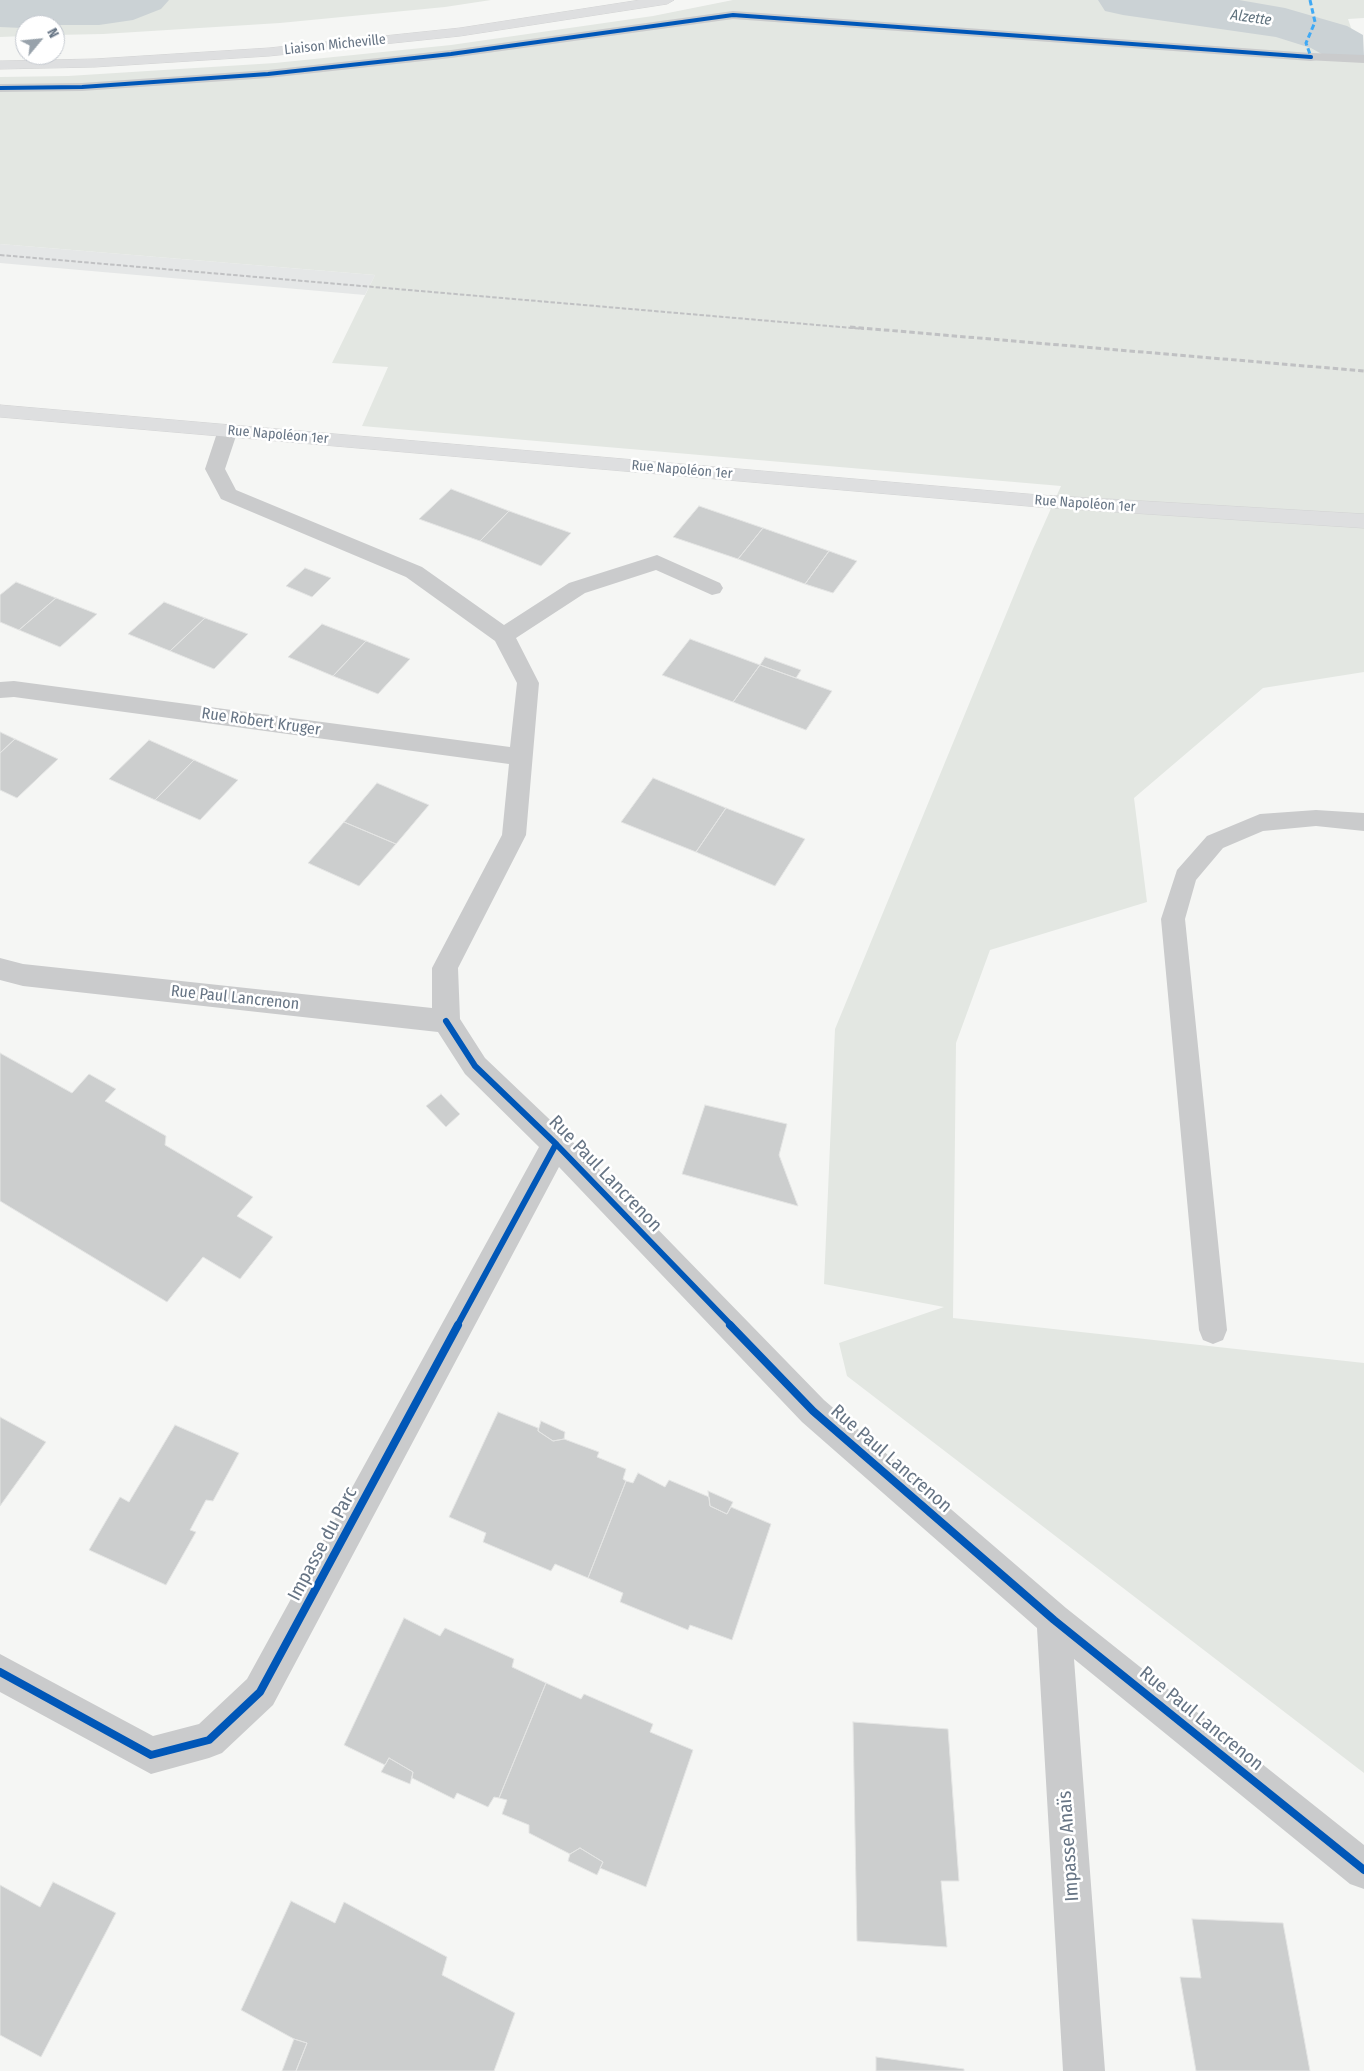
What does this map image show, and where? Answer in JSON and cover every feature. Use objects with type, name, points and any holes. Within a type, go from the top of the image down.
[{"type":"main road","name":"Liaison Micheville","points":[[0,65],[95,63],[279,51],[460,32],[667,0]]},
{"type":"main road","name":"Rue Napoléon 1er","points":[[0,411],[996,498],[1364,521]]},
{"type":"street","points":[[0,88],[82,87],[268,74],[451,54],[733,15],[1311,57]]},
{"type":"street","points":[[228,430],[215,469],[228,494],[414,572],[504,636],[528,683],[514,835],[445,968],[446,1021]]},
{"type":"street","points":[[504,636],[577,588],[657,562],[712,588]]},
{"type":"street","name":"Rue Robert Kruger","points":[[0,690],[14,689],[521,757]]},
{"type":"street","name":"Rue Paul Lancrenon","points":[[0,969],[23,975],[446,1021],[475,1066],[556,1144],[813,1411],[1054,1620],[1364,1870]]},
{"type":"street","name":"Impasse du Parc","points":[[0,1672],[151,1755],[209,1740],[260,1692],[556,1144]]},
{"type":"street","name":"Impasse Anaïs","points":[[1054,1620],[1084,2071]]},
{"type":"lane","points":[[1311,57],[1364,59]]},
{"type":"lane","points":[[1213,1330],[1173,919],[1184,876],[1215,842],[1260,823],[1316,818],[1364,822]]},
{"type":"shaded area","points":[[0,0],[491,0],[445,7],[280,23],[103,34],[65,35],[65,15],[15,15],[15,36],[0,37]]},
{"type":"shaded area","points":[[0,0],[169,0],[161,9],[133,20],[99,25],[65,25],[65,15],[15,15],[15,28],[0,27]]},
{"type":"shaded area","points":[[733,0],[1364,0],[1364,18],[1348,19],[1357,45],[1346,46],[1364,59],[1364,672],[1263,688],[1134,798],[1147,902],[990,950],[956,1043],[953,1318],[1364,1363],[1364,1773],[847,1376],[839,1343],[944,1307],[824,1284],[835,1029],[1033,549],[1061,486],[362,426],[388,367],[332,363],[375,275],[0,244],[0,77],[68,76],[275,63],[451,45],[653,16]]},
{"type":"shaded area","points":[[0,244],[375,275],[365,295],[0,263]]},
{"type":"building","points":[[451,489],[509,511],[480,541],[419,519]]},
{"type":"building","points":[[699,506],[763,528],[738,559],[673,537]]},
{"type":"building","points":[[509,511],[571,533],[541,566],[480,541]]},
{"type":"building","points":[[763,528],[829,551],[805,584],[738,559]]},
{"type":"building","points":[[829,551],[857,561],[833,593],[805,584]]},
{"type":"building","points":[[305,568],[331,578],[312,597],[286,586]]},
{"type":"building","points":[[16,582],[56,598],[19,630],[0,622],[0,595]]},
{"type":"building","points":[[56,598],[97,614],[60,647],[19,630]]},
{"type":"building","points":[[164,602],[205,618],[170,651],[128,634]]},
{"type":"building","points":[[205,618],[248,634],[214,669],[170,651]]},
{"type":"building","points":[[322,624],[366,641],[333,676],[288,657]]},
{"type":"building","points":[[690,639],[760,665],[733,702],[662,675]]},
{"type":"building","points":[[366,641],[410,659],[378,694],[333,676]]},
{"type":"building","points":[[765,657],[801,670],[796,678],[760,665]]},
{"type":"building","points":[[760,665],[832,691],[806,730],[733,702]]},
{"type":"building","points":[[0,732],[15,739],[0,753]]},
{"type":"building","points":[[15,739],[58,759],[17,798],[0,790],[0,753]]},
{"type":"building","points":[[149,740],[194,760],[155,800],[109,779]]},
{"type":"building","points":[[194,760],[238,780],[200,820],[155,800]]},
{"type":"building","points":[[653,778],[726,808],[696,852],[621,822]]},
{"type":"building","points":[[377,783],[429,805],[396,844],[344,822]]},
{"type":"building","points":[[726,808],[805,839],[775,886],[696,852]]},
{"type":"building","points":[[344,822],[396,844],[359,886],[308,863]]},
{"type":"building","points":[[0,1053],[72,1093],[89,1074],[116,1089],[105,1101],[166,1136],[165,1145],[253,1197],[237,1216],[273,1237],[240,1279],[203,1257],[167,1302],[0,1201]]},
{"type":"building","points":[[441,1094],[460,1114],[446,1127],[426,1106]]},
{"type":"building","points":[[705,1105],[787,1124],[779,1155],[798,1206],[682,1174]]},
{"type":"building","points":[[498,1412],[538,1428],[538,1431],[553,1441],[564,1439],[599,1452],[597,1457],[626,1469],[623,1479],[626,1481],[588,1578],[555,1564],[551,1571],[483,1542],[486,1533],[449,1517]]},
{"type":"building","points":[[0,1417],[46,1442],[0,1506]]},
{"type":"building","points":[[541,1421],[565,1432],[564,1439],[553,1441],[538,1431]]},
{"type":"building","points":[[175,1425],[239,1453],[213,1501],[206,1500],[190,1530],[196,1532],[166,1585],[89,1550],[120,1497],[129,1502]]},
{"type":"building","points":[[638,1473],[665,1487],[669,1480],[709,1497],[710,1506],[727,1514],[731,1507],[771,1524],[732,1640],[690,1625],[688,1630],[620,1602],[623,1593],[588,1578],[626,1481],[633,1483]]},
{"type":"building","points":[[708,1491],[733,1502],[727,1514],[710,1506]]},
{"type":"building","points":[[404,1618],[440,1636],[445,1628],[514,1659],[512,1667],[546,1683],[499,1798],[494,1797],[488,1807],[457,1793],[454,1799],[412,1778],[413,1772],[389,1758],[385,1765],[344,1745]]},
{"type":"building","points":[[546,1683],[581,1699],[584,1694],[653,1724],[650,1732],[693,1750],[646,1887],[600,1868],[603,1862],[580,1848],[570,1854],[529,1833],[529,1825],[502,1814],[507,1800],[499,1798]]},
{"type":"building","points":[[853,1722],[948,1729],[959,1881],[941,1881],[947,1947],[857,1941]]},
{"type":"building","points":[[389,1758],[413,1772],[410,1784],[381,1772]]},
{"type":"building","points":[[580,1848],[603,1862],[597,1875],[568,1861],[570,1854]]},
{"type":"building","points":[[53,1882],[116,1913],[41,2057],[0,2035],[0,1885],[40,1907]]},
{"type":"building","points":[[291,1901],[335,1923],[344,1902],[447,1957],[442,1975],[515,2013],[494,2071],[296,2071],[307,2043],[294,2039],[241,2010]]},
{"type":"building","points":[[1192,1919],[1283,1923],[1310,2071],[1196,2071],[1180,1977],[1201,1978]]},
{"type":"building","points":[[294,2039],[307,2043],[296,2071],[282,2071]]},
{"type":"building","points":[[876,2057],[964,2069],[964,2071],[876,2071]]},
{"type":"waterway","name":"Alzette","points":[[1123,0],[1285,23],[1329,37],[1345,46]]},
{"type":"railway","points":[[0,255],[864,329]]},
{"type":"railway","points":[[850,327],[1364,371]]},
{"type":"marked path","points":[[1310,0],[1315,22],[1306,43],[1311,57]]},
{"type":"cycle path","points":[[0,88],[82,87],[268,74],[451,54],[733,15],[1311,57]]},
{"type":"cycle path","points":[[446,1021],[475,1066],[556,1144],[813,1411],[1054,1620],[1364,1870]]},
{"type":"cycle path","points":[[0,1672],[151,1755],[209,1740],[260,1692],[556,1144]]}]
